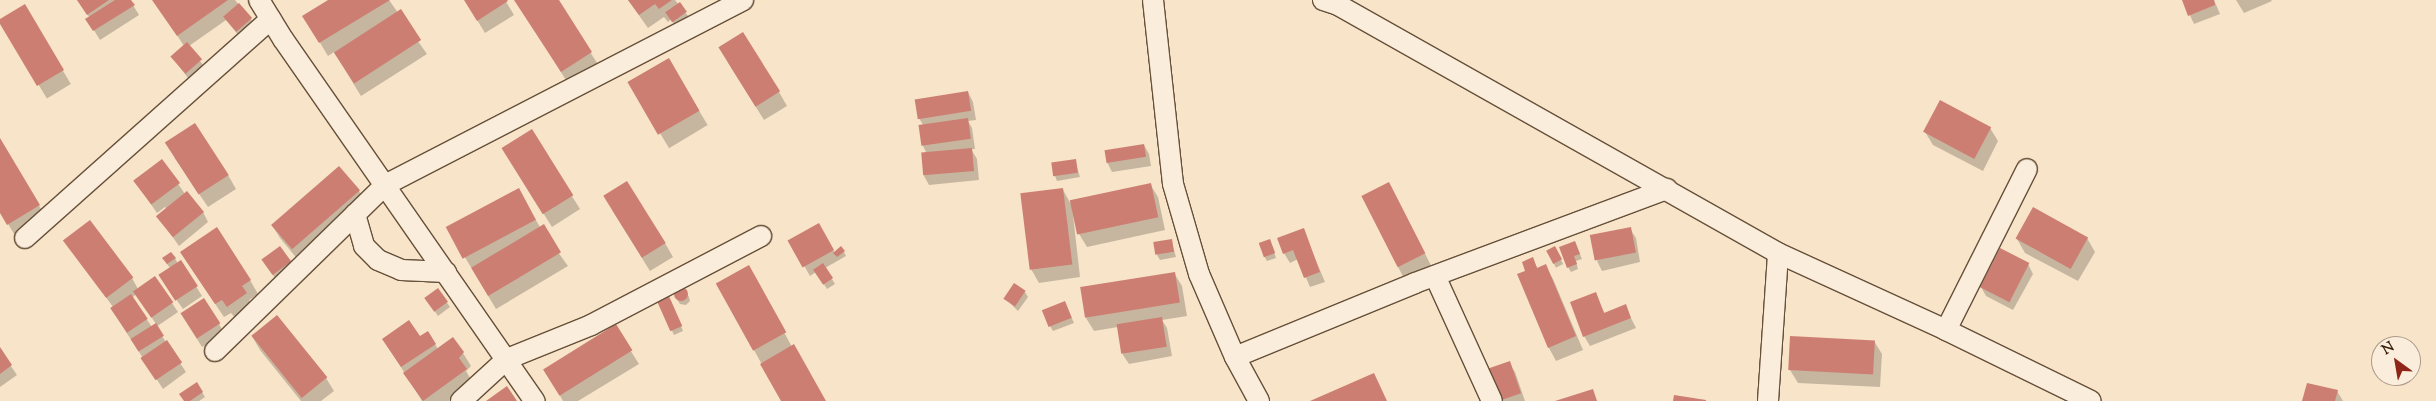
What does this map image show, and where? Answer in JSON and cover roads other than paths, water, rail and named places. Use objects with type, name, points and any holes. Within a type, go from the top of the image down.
[{"type":"street","points":[[216,351],[385,184],[743,0]]},
{"type":"street","points":[[1153,0],[1173,184],[1199,274],[1235,357],[1260,401]]},
{"type":"street","points":[[1334,2],[1778,253],[1946,330],[2091,401]]},
{"type":"street","points":[[25,238],[264,6],[535,401]]},
{"type":"street","points":[[1946,330],[2027,169]]},
{"type":"street","points":[[1235,357],[1435,276],[1667,189]]},
{"type":"street","points":[[355,214],[364,246],[378,260],[402,270],[446,272]]},
{"type":"street","points":[[461,401],[507,359],[591,325],[761,236]]},
{"type":"street","points":[[1768,401],[1778,253]]},
{"type":"street","points":[[1435,276],[1492,401]]}]
